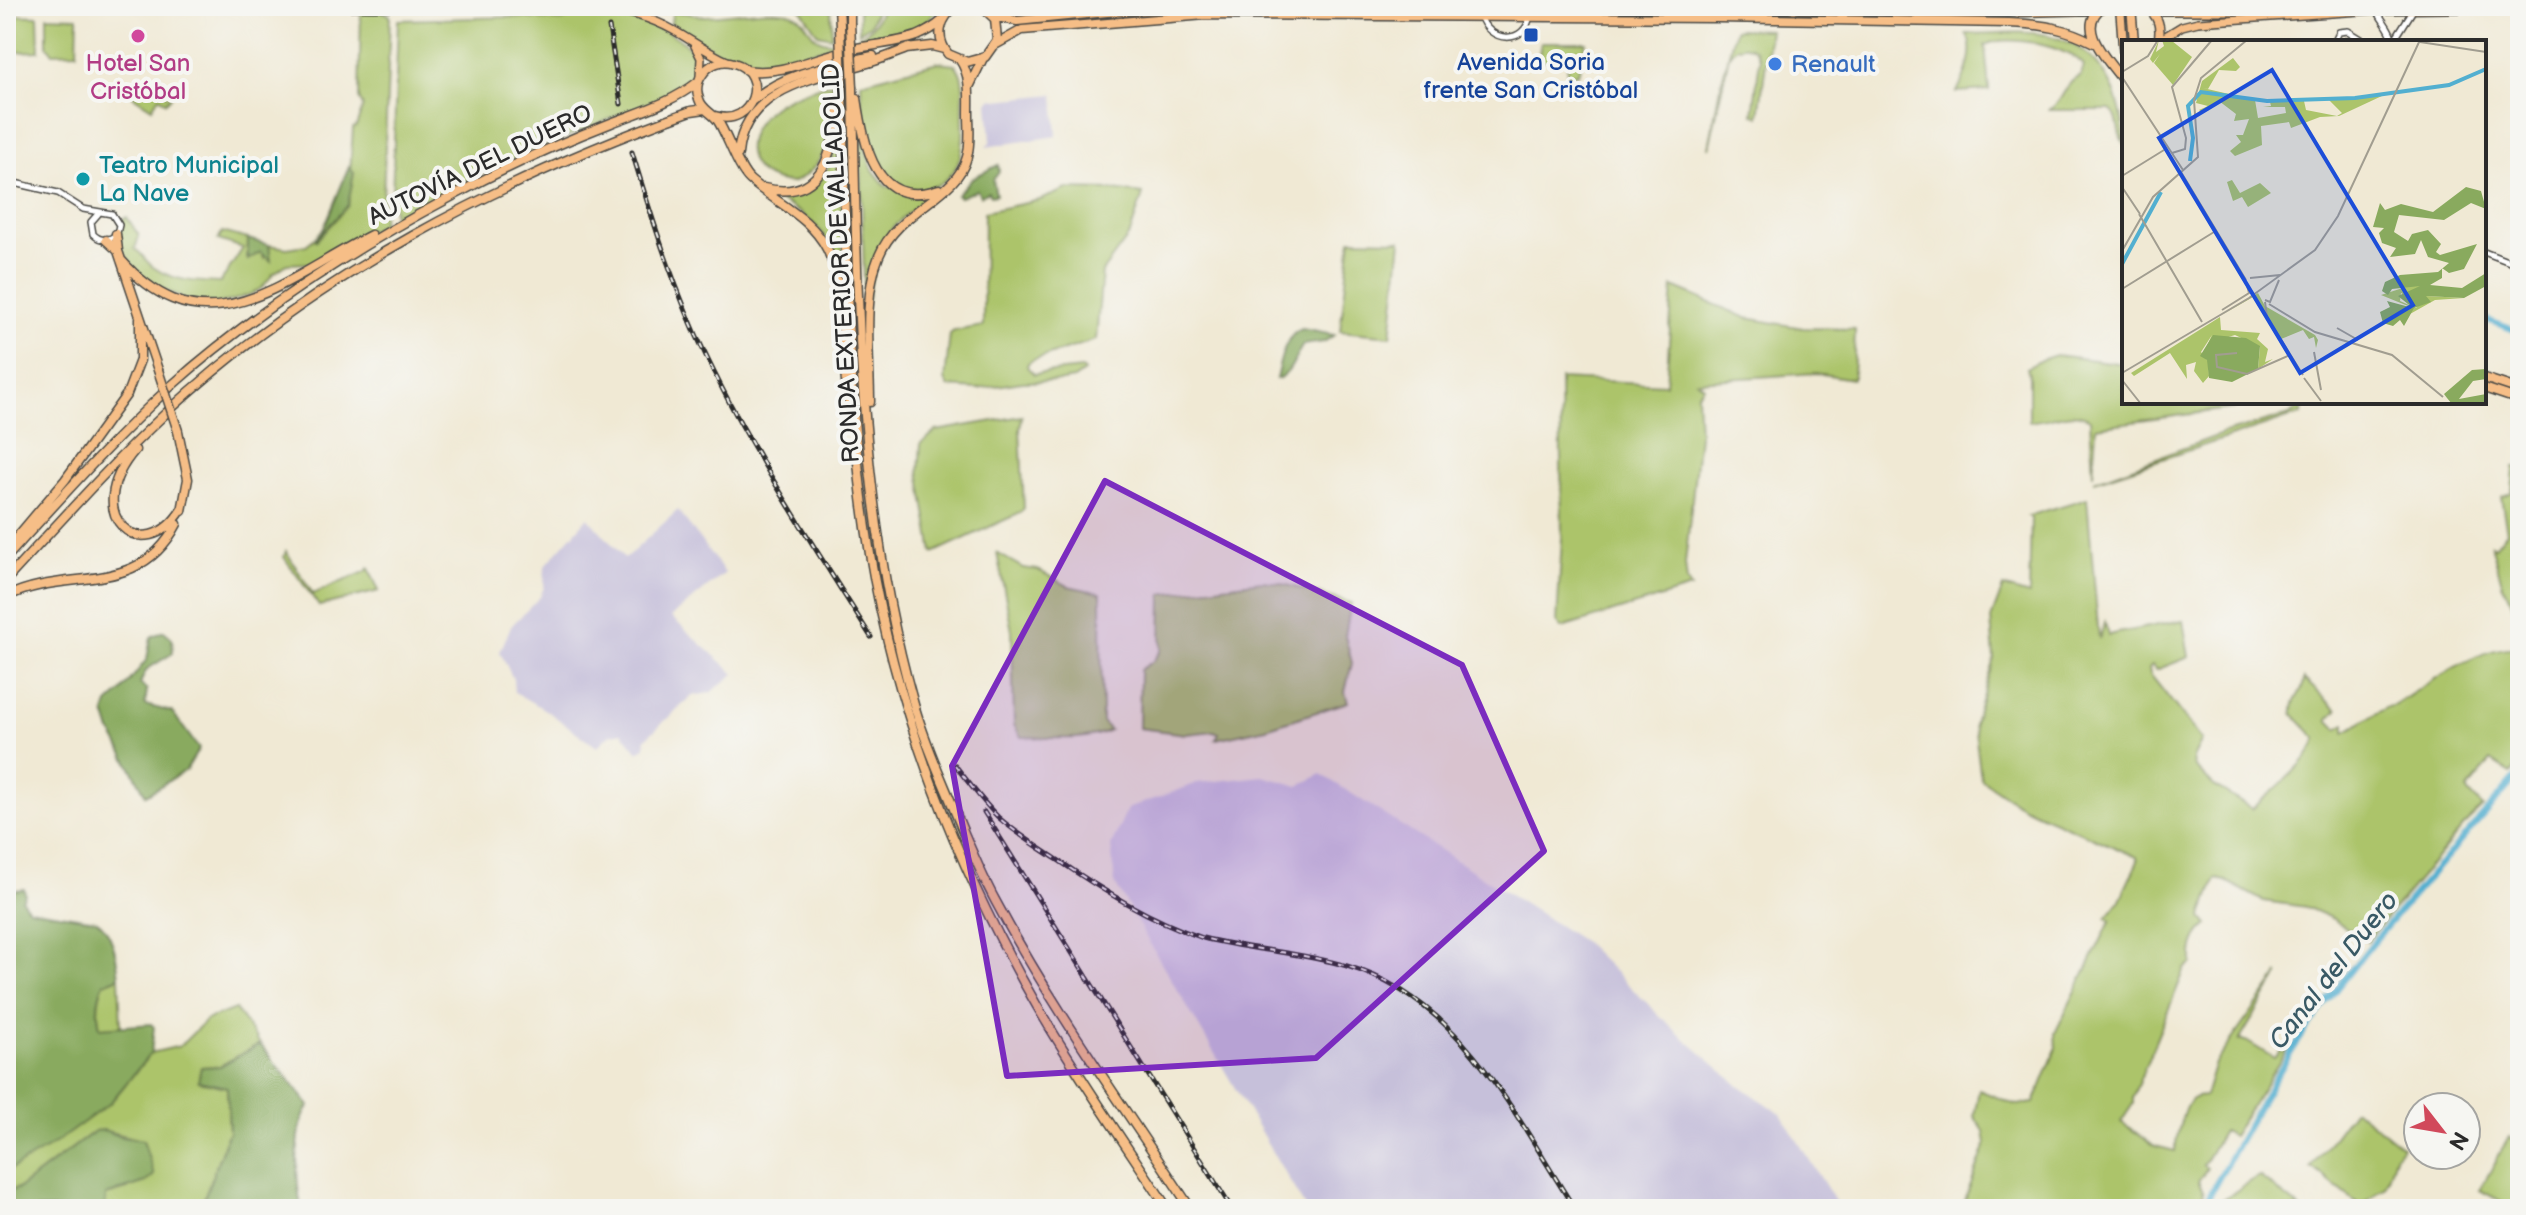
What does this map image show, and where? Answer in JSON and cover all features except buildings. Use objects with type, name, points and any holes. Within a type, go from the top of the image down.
[{"type":"highway","name":"RONDA EXTERIOR DE VALLADOLID","points":[[839,6],[853,416],[868,542],[889,646],[924,760],[960,853],[1036,1005],[1168,1209]]},
{"type":"highway","name":"RONDA EXTERIOR DE VALLADOLID","points":[[850,6],[860,340],[868,439],[882,558],[913,703],[960,823],[996,901],[1037,973],[1191,1209]]},
{"type":"highway","points":[[853,416],[843,367],[839,292],[835,267],[827,247],[805,221],[743,172],[731,142],[698,96],[699,80],[711,66],[729,62],[758,72],[843,51],[910,39],[927,32],[957,6]]},
{"type":"highway","points":[[981,6],[992,16],[998,32],[995,45]]},
{"type":"highway","points":[[1529,10],[1575,6],[1983,11],[2102,7]]},
{"type":"highway","points":[[1841,8],[1852,6]]},
{"type":"highway","points":[[1937,6],[1983,11]]},
{"type":"highway","points":[[2120,6],[2123,40]]},
{"type":"highway","points":[[2131,6],[2134,40]]},
{"type":"highway","points":[[992,16],[1017,21],[1204,7],[1466,7],[1480,10]]},
{"type":"highway","points":[[2094,43],[2091,25],[2102,7]]},
{"type":"highway","points":[[2147,7],[2159,25],[2158,40]]},
{"type":"highway","points":[[969,90],[972,76],[995,45],[1022,30],[1206,15],[1480,10],[2027,23],[2064,29],[2094,43],[2122,79]]},
{"type":"highway","points":[[944,49],[940,34],[946,13]]},
{"type":"highway","points":[[715,116],[735,117],[769,86],[790,77],[909,48],[932,46],[971,62],[984,58]]},
{"type":"highway","points":[[737,159],[743,132],[756,113],[780,90],[909,48]]},
{"type":"highway","points":[[2103,53],[2122,58]]},
{"type":"highway","points":[[868,439],[870,295],[875,268],[883,247],[899,224],[954,181],[967,158],[969,90],[966,70],[960,60]]},
{"type":"highway","points":[[746,70],[754,84],[752,101]]},
{"type":"highway","name":"AUTOVÍA DEL DUERO","points":[[6,558],[104,452],[171,387],[218,347],[326,269],[433,206],[596,130],[673,100],[699,80]]},
{"type":"highway","points":[[853,88],[873,164],[883,180],[900,190],[920,193],[938,190],[954,181]]},
{"type":"highway","points":[[760,187],[790,191],[803,188],[814,180],[823,169],[830,151],[842,89]]},
{"type":"highway","name":"AUTOVÍA DEL DUERO","points":[[6,580],[177,403],[295,309],[378,255],[512,183],[606,142],[691,111],[705,109]]},
{"type":"highway","points":[[731,142],[735,117]]},
{"type":"highway","points":[[106,240],[139,279],[159,295],[191,306],[222,307],[241,303],[273,288],[433,206]]},
{"type":"highway","points":[[6,597],[35,586],[96,579],[125,572],[160,549],[175,528],[182,509],[188,479],[178,431],[120,255],[116,234]]},
{"type":"highway","points":[[6,550],[65,480],[127,394],[140,360],[140,318]]},
{"type":"highway","points":[[182,509],[171,525],[160,532],[146,535],[132,532],[123,527],[113,514],[112,490],[117,476],[137,448],[258,336]]},
{"type":"highway","points":[[2486,379],[2520,390]]},
{"type":"highway","points":[[2486,389],[2520,400]]},
{"type":"main road","points":[[189,6],[595,7],[621,10],[662,25],[729,62]]},
{"type":"main road","points":[[2147,7],[2241,11],[2285,6]]},
{"type":"main road","points":[[2160,40],[2182,26],[2198,22],[2376,8],[2520,8]]},
{"type":"main road","points":[[694,44],[701,58],[699,80]]},
{"type":"street","points":[[2394,40],[2415,7]]},
{"type":"street","points":[[2376,8],[2386,22],[2392,40]]},
{"type":"street","points":[[1480,10],[1491,33],[1504,37],[1517,34],[1525,27],[1529,10]]},
{"type":"street","points":[[2386,22],[2399,24],[2408,19]]},
{"type":"street","points":[[2335,40],[2339,32],[2348,31],[2363,40]]},
{"type":"street","points":[[6,181],[58,193],[83,209],[115,216],[119,225],[116,234],[106,240],[93,234],[91,222],[83,209]]},
{"type":"street","points":[[91,222],[98,214]]},
{"type":"street","points":[[2486,253],[2520,266]]},
{"type":"highlighted area","points":[[1105,481],[1462,665],[1544,851],[1316,1058],[1007,1076],[952,766]]},
{"type":"shaded area","points":[[1054,94],[1057,136],[986,147],[991,141],[988,102],[993,98]]},
{"type":"shaded area","points":[[678,510],[725,573],[671,617],[735,674],[710,693],[692,696],[646,738],[645,747],[638,752],[622,732],[609,735],[597,747],[514,692],[513,679],[500,652],[511,626],[540,597],[545,566],[588,517],[625,559]]},
{"type":"shaded area","points":[[1321,774],[1584,942],[1677,1032],[1736,1083],[1781,1114],[1840,1209],[1306,1209],[1115,884],[1111,846],[1127,809],[1197,783],[1263,776],[1299,786]]},
{"type":"green space","points":[[799,6],[831,6],[832,37],[818,34]]},
{"type":"green space","points":[[859,6],[878,6],[870,25],[859,32]]},
{"type":"green space","points":[[883,6],[938,6],[938,10],[922,26],[859,40],[859,36],[874,24]]},
{"type":"green space","points":[[995,6],[1121,6],[1056,14],[1021,14]]},
{"type":"green space","points":[[379,10],[390,15],[382,224],[312,263],[287,264],[273,274],[262,288],[231,301],[211,304],[189,301],[145,281],[122,251],[119,235],[122,220],[127,217],[139,236],[135,249],[153,267],[177,278],[220,283],[243,248],[218,240],[222,232],[248,239],[247,258],[261,252],[264,258],[270,254],[269,245],[287,248],[306,245],[315,238],[317,240],[348,205],[353,128],[363,106],[359,98],[361,11]]},
{"type":"green space","points":[[675,12],[706,16],[785,12],[800,18],[818,39],[832,42],[832,46],[759,64],[715,51],[671,23]]},
{"type":"green space","points":[[584,13],[629,17],[672,35],[694,54],[696,65],[692,78],[678,91],[493,167],[394,219],[398,20],[514,17],[561,21]]},
{"type":"green space","points":[[6,15],[38,16],[39,51],[14,52],[6,47]]},
{"type":"green space","points":[[47,16],[78,17],[77,52],[53,53],[47,45]]},
{"type":"green space","points":[[1735,30],[1770,30],[1759,116],[1753,114],[1760,58],[1755,49],[1740,46],[1729,55],[1709,148],[1719,92]]},
{"type":"green space","points":[[2017,32],[2047,35],[2081,50],[2095,62],[2114,90],[2122,120],[2122,138],[2116,116],[2110,110],[2048,110],[2081,76],[2084,65],[2050,47],[2022,41],[1985,45],[1989,90],[1957,92],[1970,55],[1966,34]]},
{"type":"green space","points":[[1541,42],[1586,42],[1578,74],[1567,74],[1568,62],[1538,60]]},
{"type":"green space","points":[[938,62],[955,64],[962,80],[963,138],[960,159],[951,174],[934,187],[903,187],[885,175],[873,155],[863,118],[861,82]]},
{"type":"green space","points":[[141,79],[171,97],[166,102],[159,97],[152,108],[133,96],[141,85],[138,83]]},
{"type":"green space","points":[[832,83],[831,128],[816,165],[792,183],[762,174],[753,165],[749,142],[753,129],[762,117],[788,98]]},
{"type":"green space","points":[[839,130],[844,285],[841,286],[834,255],[821,232],[800,213],[774,197],[803,190],[821,178],[827,170]]},
{"type":"green space","points":[[860,131],[872,169],[886,186],[934,195],[900,219],[882,244],[865,313]]},
{"type":"green space","points":[[998,165],[999,172],[993,180],[996,195],[990,196],[988,192],[980,196],[977,190],[960,197],[957,195],[972,178]]},
{"type":"green space","points":[[349,167],[354,173],[348,205],[316,240],[324,228]]},
{"type":"green space","points":[[1067,189],[1143,194],[1130,234],[1102,272],[1096,340],[1033,360],[1027,367],[1034,374],[1082,369],[1084,372],[1074,379],[1062,381],[1022,382],[977,389],[948,387],[945,380],[950,334],[983,326],[984,212],[1040,200]]},
{"type":"green space","points":[[248,239],[269,245],[271,261],[260,252],[248,260]]},
{"type":"green space","points":[[1351,239],[1401,240],[1391,336],[1340,331]]},
{"type":"green space","points":[[1673,287],[1747,318],[1803,328],[1855,329],[1853,379],[1816,373],[1697,381],[1704,386],[1697,394],[1699,435],[1685,564],[1687,582],[1691,588],[1562,628],[1557,622],[1562,538],[1560,379],[1666,384]]},
{"type":"green space","points":[[1302,329],[1334,335],[1324,342],[1303,345],[1289,370],[1276,379],[1287,343]]},
{"type":"green space","points":[[2056,355],[2122,364],[2122,404],[2264,404],[2096,427],[2093,475],[2090,419],[2075,414],[2029,421],[2027,368]]},
{"type":"green space","points":[[2295,404],[2304,404],[2301,414],[2094,481],[2225,433],[2290,415],[2297,408]]},
{"type":"green space","points":[[1022,416],[1024,508],[1020,513],[933,553],[919,471],[921,444],[936,431]]},
{"type":"green space","points":[[2514,467],[2520,467],[2520,618],[2503,586],[2491,544],[2495,546],[2507,532],[2501,497],[2512,492]]},
{"type":"green space","points":[[2087,498],[2099,639],[2105,622],[2108,635],[2183,620],[2189,657],[2156,670],[2152,665],[2150,674],[2202,740],[2193,758],[2194,766],[2214,786],[2252,809],[2307,757],[2317,739],[2293,714],[2304,679],[2337,710],[2328,720],[2337,729],[2345,724],[2345,732],[2473,658],[2506,648],[2520,649],[2520,763],[2511,774],[2491,761],[2467,790],[2483,807],[2367,941],[2333,919],[2306,907],[2263,901],[2226,881],[2216,879],[2202,918],[2208,925],[2195,942],[2192,964],[2185,969],[2133,1096],[2133,1104],[2121,1122],[2155,1146],[2175,1151],[2186,1108],[2194,1098],[2205,1096],[2215,1063],[2279,974],[2239,1041],[2246,1041],[2274,1058],[2287,1050],[2232,1136],[2223,1131],[2203,1165],[2207,1168],[2198,1181],[2204,1193],[2195,1209],[1962,1209],[1986,1144],[1984,1131],[1974,1116],[1979,1090],[2017,1105],[2034,1103],[2056,1049],[2055,1033],[2111,920],[2106,918],[2119,902],[2138,861],[2137,857],[2021,806],[1981,779],[1974,723],[1994,659],[1991,619],[2003,587],[2029,595],[2031,518],[2028,516]]},
{"type":"green space","points":[[286,551],[313,594],[369,568],[379,591],[319,606],[284,557]]},
{"type":"green space","points":[[997,553],[1023,568],[1038,570],[1068,586],[1101,593],[1102,722],[1110,730],[1078,738],[1021,737],[1014,725],[1012,631]]},
{"type":"green space","points":[[1262,581],[1351,603],[1345,636],[1352,663],[1345,692],[1348,702],[1266,728],[1216,739],[1219,733],[1214,731],[1186,734],[1139,728],[1140,670],[1153,661],[1161,650],[1162,594]]},
{"type":"green space","points":[[164,631],[172,638],[173,653],[146,670],[140,684],[147,690],[145,705],[172,712],[199,749],[186,770],[146,795],[110,729],[105,713],[108,704],[147,659],[151,637]]},
{"type":"green space","points":[[24,889],[22,900],[29,909],[96,920],[110,937],[119,977],[104,983],[98,1005],[100,1028],[151,1024],[154,1027],[151,1053],[110,1103],[54,1144],[6,1172],[6,891]]},
{"type":"green space","points":[[119,977],[121,1027],[100,1028],[98,1006],[104,983]]},
{"type":"green space","points":[[235,1009],[260,1044],[220,1066],[202,1067],[199,1081],[227,1087],[229,1131],[200,1209],[105,1209],[106,1195],[128,1189],[147,1156],[143,1140],[112,1132],[95,1131],[19,1188],[6,1192],[6,1172],[110,1103],[151,1053],[180,1046],[206,1020]]},
{"type":"green space","points":[[260,1044],[310,1106],[301,1126],[297,1156],[302,1209],[200,1209],[229,1131],[227,1087],[198,1081],[201,1067],[220,1066]]},
{"type":"green space","points":[[2354,1109],[2402,1146],[2396,1154],[2385,1187],[2361,1206],[2311,1167]]},
{"type":"green space","points":[[104,1130],[143,1140],[154,1175],[146,1182],[106,1195],[105,1209],[6,1209],[6,1192],[19,1188],[95,1131]]},
{"type":"green space","points":[[2509,1137],[2520,1146],[2520,1201],[2515,1209],[2480,1190]]},
{"type":"green space","points":[[2259,1176],[2301,1209],[2212,1209],[2213,1206]]},
{"type":"waterway","name":"Canal del Duero","points":[[2486,320],[2520,332]]},
{"type":"waterway","name":"Canal del Duero","points":[[2202,1209],[2306,1030],[2383,931],[2520,773]]},
{"type":"railway","points":[[609,27],[621,104]]},
{"type":"railway","points":[[632,152],[675,282],[707,358],[806,535],[871,637]]},
{"type":"railway","points":[[955,765],[986,805],[1012,829],[1092,883],[1146,914],[1203,938],[1347,966],[1387,982],[1423,1005],[1454,1033],[1481,1065],[1575,1209]]},
{"type":"railway","points":[[984,812],[1232,1209]]},
{"type":"place","name":"Avenida Soria frente San Cristóbal","points":[[1531,35]]},
{"type":"place","name":"Hotel San Cristóbal","points":[[138,36]]},
{"type":"place","name":"Renault","points":[[1775,64]]},
{"type":"place","name":"Teatro Municipal La Nave","points":[[83,179]]}]
